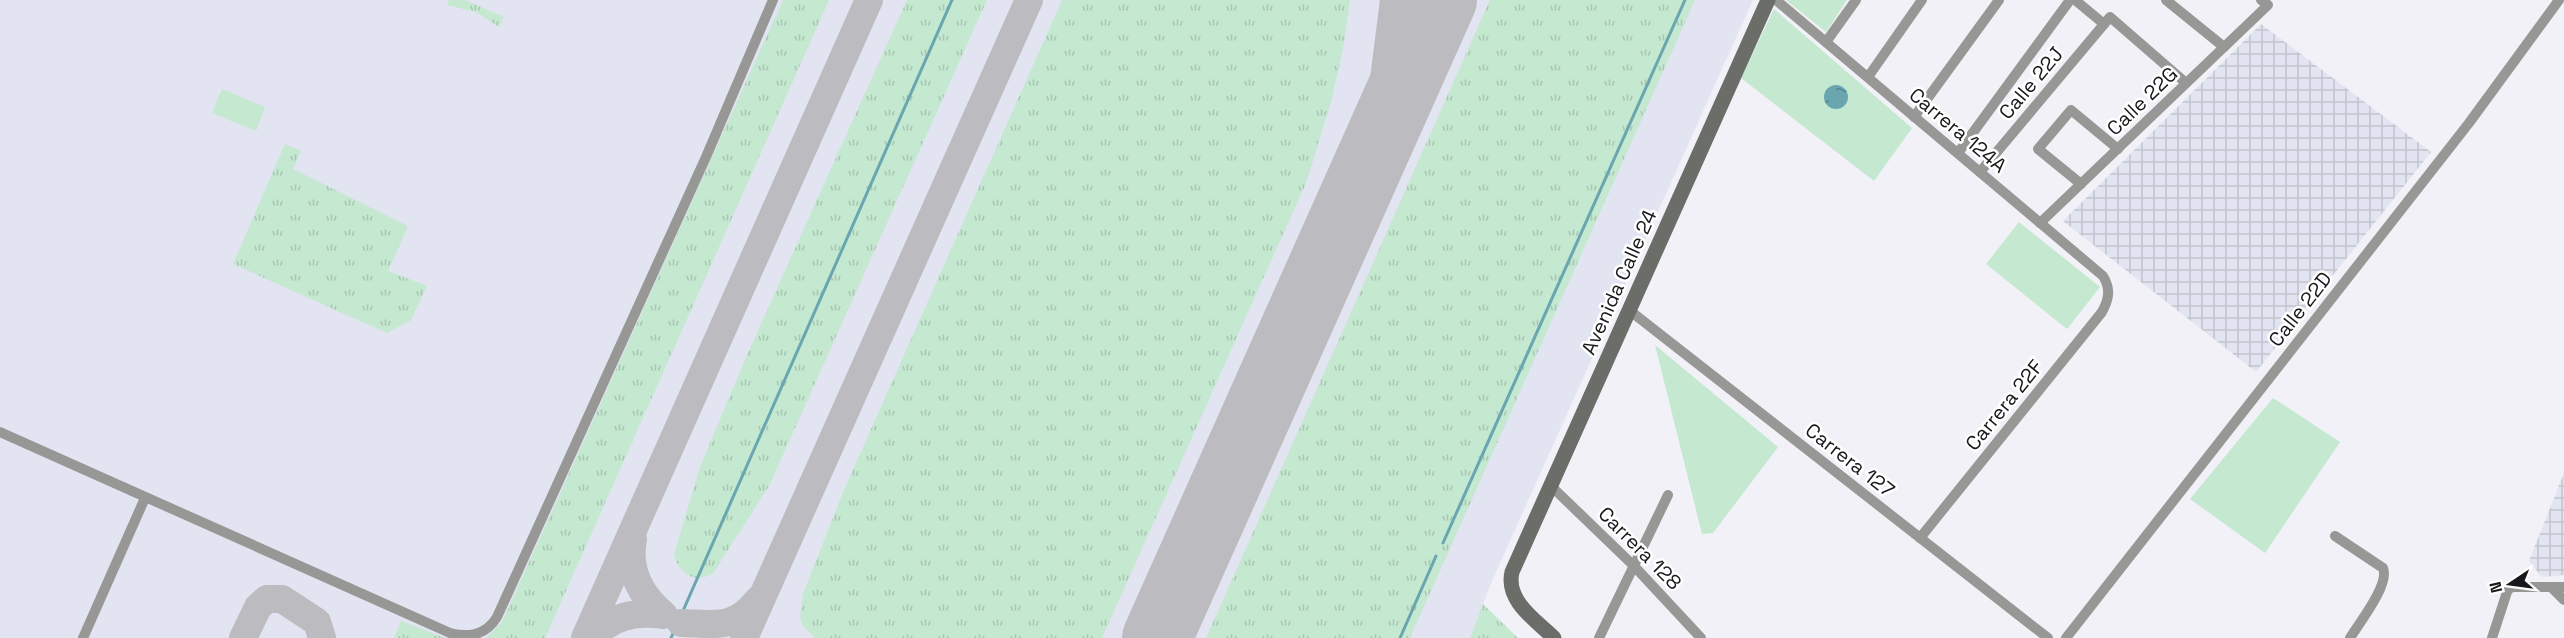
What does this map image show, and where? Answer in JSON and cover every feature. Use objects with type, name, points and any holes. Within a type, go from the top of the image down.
[{"type":"main road","name":"Avenida Calle 24","points":[[1554,638],[1521,606],[1513,593],[1511,582],[1515,566],[1768,0]]},
{"type":"street","points":[[0,432],[457,635],[470,636],[489,628],[497,617],[643,296],[773,0]]},
{"type":"street","name":"Carrera 124A","points":[[1776,0],[2103,276],[2109,292]]},
{"type":"street","points":[[1826,42],[1856,0]]},
{"type":"street","points":[[1868,77],[1922,0]]},
{"type":"street","points":[[1914,117],[1999,0]]},
{"type":"street","points":[[1958,153],[2070,0]]},
{"type":"street","points":[[2075,0],[2107,20],[2186,83]]},
{"type":"street","points":[[2166,0],[2224,47]]},
{"type":"street","name":"Calle 22D","points":[[2066,638],[2462,132],[2559,0]]},
{"type":"street","name":"Calle 22G","points":[[2040,223],[2224,47],[2264,3]]},
{"type":"street","name":"Calle 22J","points":[[1980,172],[2107,20]]},
{"type":"street","points":[[2081,184],[2038,149],[2071,110],[2118,149]]},
{"type":"street","name":"Carrera 22F","points":[[1920,538],[2102,312],[2109,292]]},
{"type":"street","name":"Carrera 127","points":[[1629,310],[2048,638]]},
{"type":"street","name":"Carrera 128","points":[[1550,485],[1634,566],[1701,638]]},
{"type":"street","points":[[1599,638],[1668,495]]},
{"type":"street","points":[[83,638],[145,498]]},
{"type":"street","points":[[2335,536],[2383,568],[2385,573],[2382,586],[2350,638]]},
{"type":"street","points":[[2492,638],[2508,589],[2513,587],[2559,588],[2564,600]]},
{"type":"shaded area","points":[[0,0],[1753,0],[1492,581],[1470,638],[0,638]]},
{"type":"shaded area","points":[[2261,24],[2431,152],[2256,372],[2063,221]]},
{"type":"shaded area","points":[[2564,473],[2564,575],[2542,577],[2529,561]]},
{"type":"green space","points":[[449,0],[465,0],[504,17],[499,27],[476,12],[447,5]]},
{"type":"green space","points":[[783,0],[829,0],[545,638],[486,638],[502,622]]},
{"type":"green space","points":[[907,0],[987,0],[769,486],[714,572],[701,578],[694,577],[679,567],[674,554],[700,467],[747,355]]},
{"type":"green space","points":[[1062,0],[1350,0],[1343,49],[1331,102],[1306,183],[1102,638],[815,638],[803,626],[800,617],[803,594],[844,490]]},
{"type":"green space","points":[[1490,0],[1695,0],[1410,638],[1206,638]]},
{"type":"green space","points":[[1786,0],[1847,0],[1826,32]]},
{"type":"green space","points":[[1774,9],[1912,128],[1874,181],[1741,78]]},
{"type":"green space","points":[[222,89],[265,107],[256,131],[212,113]]},
{"type":"green space","points":[[285,144],[301,151],[293,169],[408,226],[388,271],[427,286],[411,320],[387,333],[233,264]]},
{"type":"green space","points":[[2019,222],[2100,287],[2067,329],[1986,264]]},
{"type":"green space","points":[[1655,345],[1778,447],[1713,533],[1702,534]]},
{"type":"green space","points":[[2273,398],[2340,442],[2265,553],[2190,499]]},
{"type":"green space","points":[[1483,604],[1518,638],[1470,638]]},
{"type":"green space","points":[[401,621],[445,638],[394,638]]},
{"type":"water","points":[[1836,85],[1845,88],[1848,97],[1845,106],[1836,109],[1827,106],[1824,97],[1827,88]]},
{"type":"waterway","points":[[671,638],[952,0]]},
{"type":"waterway","points":[[1443,543],[1685,0]]},
{"type":"waterway","points":[[1400,638],[1436,556]]},
{"type":"taxiway","points":[[585,638],[869,0]]},
{"type":"taxiway","points":[[744,638],[1029,0]]},
{"type":"taxiway","points":[[1353,199],[1384,79],[1394,0]]},
{"type":"taxiway","points":[[591,638],[607,625],[624,617],[643,614],[664,615],[656,608],[638,582],[632,561],[633,539]]},
{"type":"taxiway","points":[[243,638],[258,607],[267,599],[282,599],[317,622],[322,638]]},
{"type":"taxiway","points":[[681,623],[714,624],[732,621],[749,610],[758,600]]},
{"type":"runway","points":[[1157,638],[1442,0]]}]
